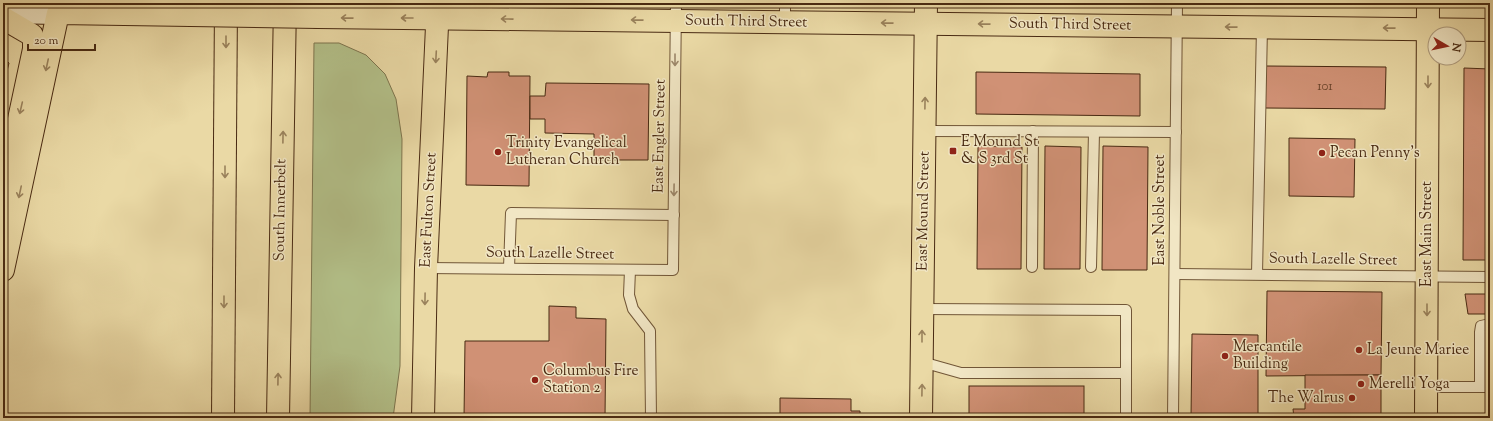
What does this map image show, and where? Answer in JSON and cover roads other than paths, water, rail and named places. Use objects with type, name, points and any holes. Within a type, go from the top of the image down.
[{"type":"main road","points":[[223,418],[226,3]]},
{"type":"main road","name":"South Innerbelt","points":[[278,418],[285,3]]},
{"type":"main road","name":"East Main Street","points":[[1428,3],[1428,26]]},
{"type":"main road","name":"South Third Street","points":[[58,13],[318,17],[438,11],[926,13],[1177,26],[1427,29]]},
{"type":"main road","name":"East Fulton Street","points":[[423,418],[426,268],[438,11]]},
{"type":"main road","points":[[3,270],[58,13]]},
{"type":"main road","name":"East Mound Street","points":[[922,418],[926,13]]},
{"type":"main road","points":[[3,18],[32,35],[34,41],[34,48],[3,194]]},
{"type":"main road","name":"South Third Street","points":[[1467,30],[1490,30]]},
{"type":"main road","name":"East Main Street","points":[[1426,418],[1428,66]]},
{"type":"street","name":"South Third Street","points":[[3,12],[58,13]]},
{"type":"lane","name":"East Noble Street","points":[[1174,418],[1177,3]]},
{"type":"lane","name":"East Engler Street","points":[[673,270],[676,12]]},
{"type":"lane","points":[[1258,274],[1262,27]]},
{"type":"lane","points":[[925,130],[1176,132]]},
{"type":"lane","points":[[1032,266],[1033,131]]},
{"type":"lane","points":[[1091,267],[1094,132]]},
{"type":"lane","points":[[509,268],[511,213],[674,215]]},
{"type":"lane","name":"South Lazelle Street","points":[[426,268],[673,270]]},
{"type":"lane","points":[[630,270],[629,295],[633,309],[650,331],[651,418]]},
{"type":"lane","name":"South Lazelle Street","points":[[1175,274],[1490,277]]},
{"type":"lane","points":[[922,309],[1126,310],[1126,418]]},
{"type":"lane","points":[[1426,387],[1485,387],[1480,332],[1481,326],[1490,324]]},
{"type":"lane","points":[[922,362],[961,373],[1126,374]]},
{"type":"place","name":"E Mound St & S 3rd St","points":[[953,151]]},
{"type":"place","name":"Trinity Evangelical Lutheran Church","points":[[498,152]]},
{"type":"place","name":"Pecan Penny's","points":[[1322,153]]},
{"type":"place","name":"La Jeune Mariee","points":[[1359,350]]},
{"type":"place","name":"Mercantile Building","points":[[1225,356]]},
{"type":"place","name":"Columbus Fire Station 2","points":[[535,380]]},
{"type":"place","name":"Merelli Yoga","points":[[1361,384]]},
{"type":"place","name":"The Walrus","points":[[1352,398]]}]
